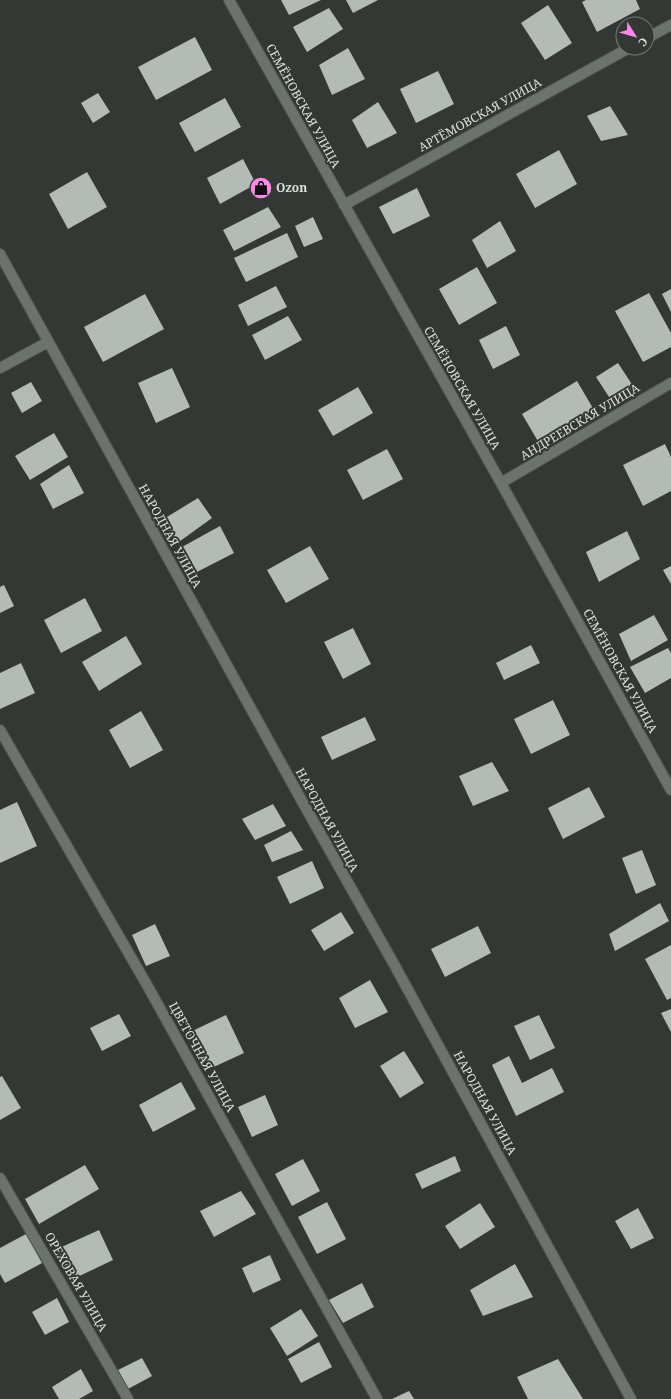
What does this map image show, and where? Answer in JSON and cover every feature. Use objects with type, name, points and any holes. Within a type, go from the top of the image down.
[{"type":"street","name":"СЕМЁНОВСКАЯ УЛИЦА","points":[[229,0],[671,790]]},
{"type":"street","points":[[655,34],[671,25]]},
{"type":"street","name":"АРТЁМОВСКАЯ УЛИЦА","points":[[344,205],[615,56]]},
{"type":"street","name":"НАРОДНАЯ УЛИЦА","points":[[0,254],[303,803],[395,966],[630,1399]]},
{"type":"street","points":[[0,368],[48,342]]},
{"type":"street","name":"АНДРЕЕВСКАЯ УЛИЦА","points":[[501,484],[671,382]]},
{"type":"street","name":"ЦВЕТОЧНАЯ УЛИЦА","points":[[0,730],[147,985],[377,1399]]},
{"type":"street","name":"ОРЕХОВАЯ УЛИЦА","points":[[0,1178],[128,1399]]},
{"type":"building","points":[[281,0],[321,0],[289,15]]},
{"type":"building","points":[[346,0],[378,0],[353,13]]},
{"type":"building","points":[[586,0],[636,0],[640,9],[627,16],[615,16],[615,22],[597,32],[582,2]]},
{"type":"building","points":[[548,5],[572,43],[545,60],[521,23]]},
{"type":"building","points":[[329,8],[343,29],[307,52],[293,27]]},
{"type":"building","points":[[195,37],[212,70],[156,100],[138,67]]},
{"type":"building","points":[[348,48],[365,79],[332,95],[319,65]]},
{"type":"building","points":[[438,71],[454,104],[416,123],[400,89]]},
{"type":"building","points":[[98,93],[110,112],[93,123],[81,103]]},
{"type":"building","points":[[225,98],[241,127],[195,152],[179,123]]},
{"type":"building","points":[[378,102],[397,133],[367,148],[352,120]]},
{"type":"building","points":[[610,106],[628,135],[601,141],[587,116]]},
{"type":"building","points":[[559,150],[577,184],[535,208],[516,174]]},
{"type":"building","points":[[243,159],[256,184],[220,204],[207,178]]},
{"type":"building","points":[[87,172],[107,207],[68,229],[49,194]]},
{"type":"building","points":[[417,188],[430,216],[393,234],[379,207]]},
{"type":"building","points":[[268,207],[281,227],[234,251],[223,230]]},
{"type":"building","points":[[313,217],[323,239],[304,247],[295,226]]},
{"type":"building","points":[[500,221],[516,251],[487,268],[472,240]]},
{"type":"building","points":[[287,233],[298,257],[246,282],[234,258]]},
{"type":"building","points":[[477,267],[497,303],[459,325],[439,289]]},
{"type":"building","points":[[276,286],[287,307],[248,326],[238,305]]},
{"type":"building","points":[[671,289],[671,312],[662,294]]},
{"type":"building","points":[[649,293],[671,333],[671,347],[643,362],[615,311]]},
{"type":"building","points":[[145,294],[164,329],[103,362],[84,327]]},
{"type":"building","points":[[288,316],[302,340],[265,360],[252,335]]},
{"type":"building","points":[[506,326],[520,355],[493,369],[479,340]]},
{"type":"building","points":[[618,363],[635,389],[613,403],[596,377]]},
{"type":"building","points":[[172,368],[190,407],[156,423],[138,383]]},
{"type":"building","points":[[577,381],[594,410],[539,443],[522,414]]},
{"type":"building","points":[[31,382],[42,401],[22,413],[11,393]]},
{"type":"building","points":[[358,387],[373,413],[333,436],[318,410]]},
{"type":"building","points":[[54,433],[68,457],[30,480],[15,456]]},
{"type":"building","points":[[665,444],[671,457],[671,491],[643,506],[623,465]]},
{"type":"building","points":[[387,449],[403,479],[363,500],[347,470]]},
{"type":"building","points":[[69,465],[84,493],[53,509],[40,484]]},
{"type":"building","points":[[198,498],[212,518],[176,544],[162,520]]},
{"type":"building","points":[[220,526],[234,553],[195,573],[182,547]]},
{"type":"building","points":[[627,531],[640,559],[599,582],[586,552]]},
{"type":"building","points":[[310,546],[329,579],[286,603],[267,570]]},
{"type":"building","points":[[671,566],[671,584],[663,570]]},
{"type":"building","points":[[4,585],[14,606],[0,613],[0,587]]},
{"type":"building","points":[[85,598],[102,631],[61,653],[44,620]]},
{"type":"building","points":[[654,615],[668,640],[631,661],[619,634]]},
{"type":"building","points":[[353,628],[371,664],[343,679],[324,642]]},
{"type":"building","points":[[126,636],[142,664],[99,691],[82,662]]},
{"type":"building","points":[[531,645],[540,663],[504,680],[496,663]]},
{"type":"building","points":[[668,648],[671,653],[671,678],[645,693],[630,667]]},
{"type":"building","points":[[21,663],[35,693],[0,709],[0,673]]},
{"type":"building","points":[[553,700],[570,735],[531,754],[514,719]]},
{"type":"building","points":[[141,711],[163,750],[130,768],[109,730]]},
{"type":"building","points":[[365,717],[376,740],[332,760],[321,737]]},
{"type":"building","points":[[492,762],[509,791],[473,806],[459,776]]},
{"type":"building","points":[[589,787],[605,817],[563,839],[548,808]]},
{"type":"building","points":[[17,802],[37,846],[0,863],[0,810]]},
{"type":"building","points":[[273,804],[286,826],[255,840],[242,819]]},
{"type":"building","points":[[291,831],[303,850],[272,862],[264,845]]},
{"type":"building","points":[[642,850],[656,885],[636,894],[622,858]]},
{"type":"building","points":[[312,861],[324,888],[290,904],[277,877]]},
{"type":"building","points":[[660,903],[669,921],[615,951],[609,934]]},
{"type":"building","points":[[341,912],[354,933],[324,951],[311,930]]},
{"type":"building","points":[[155,924],[170,956],[146,966],[132,935]]},
{"type":"building","points":[[478,926],[491,953],[445,977],[431,949]]},
{"type":"building","points":[[671,945],[671,998],[667,1000],[645,959]]},
{"type":"building","points":[[370,980],[388,1012],[355,1028],[339,998]]},
{"type":"building","points":[[671,1009],[671,1032],[661,1013]]},
{"type":"building","points":[[119,1014],[131,1036],[102,1051],[90,1028]]},
{"type":"building","points":[[226,1015],[244,1053],[205,1071],[188,1033]]},
{"type":"building","points":[[539,1015],[555,1048],[530,1060],[514,1026]]},
{"type":"building","points":[[404,1051],[424,1083],[400,1098],[380,1066]]},
{"type":"building","points":[[509,1056],[522,1083],[552,1068],[564,1092],[516,1116],[492,1065]]},
{"type":"building","points":[[2,1076],[21,1108],[0,1120],[0,1077]]},
{"type":"building","points":[[181,1082],[196,1109],[153,1132],[139,1105]]},
{"type":"building","points":[[265,1095],[278,1125],[252,1137],[238,1107]]},
{"type":"building","points":[[455,1156],[461,1171],[422,1189],[415,1174]]},
{"type":"building","points":[[303,1159],[320,1191],[292,1206],[275,1174]]},
{"type":"building","points":[[85,1165],[99,1189],[39,1224],[25,1199]]},
{"type":"building","points":[[241,1191],[256,1214],[214,1237],[200,1211]]},
{"type":"building","points":[[327,1202],[346,1239],[317,1254],[298,1217]]},
{"type":"building","points":[[480,1203],[495,1227],[460,1249],[445,1226]]},
{"type":"building","points":[[638,1208],[654,1238],[631,1249],[615,1221]]},
{"type":"building","points":[[99,1230],[113,1260],[69,1281],[55,1250]]},
{"type":"building","points":[[26,1234],[42,1263],[5,1283],[0,1274],[0,1248]]},
{"type":"building","points":[[270,1255],[281,1280],[253,1293],[242,1268]]},
{"type":"building","points":[[515,1264],[533,1297],[483,1316],[470,1290]]},
{"type":"building","points":[[362,1283],[374,1307],[343,1323],[329,1300]]},
{"type":"building","points":[[57,1298],[69,1322],[45,1335],[32,1312]]},
{"type":"building","points":[[301,1309],[318,1336],[287,1356],[270,1328]]},
{"type":"building","points":[[319,1342],[332,1367],[301,1383],[288,1359]]},
{"type":"building","points":[[142,1358],[152,1376],[128,1389],[118,1370]]},
{"type":"building","points":[[558,1359],[583,1399],[528,1399],[517,1377]]},
{"type":"building","points":[[81,1369],[93,1391],[79,1399],[59,1399],[52,1387]]},
{"type":"building","points":[[409,1391],[414,1399],[392,1399]]},
{"type":"place","name":"Ozon","points":[[261,188]]}]
